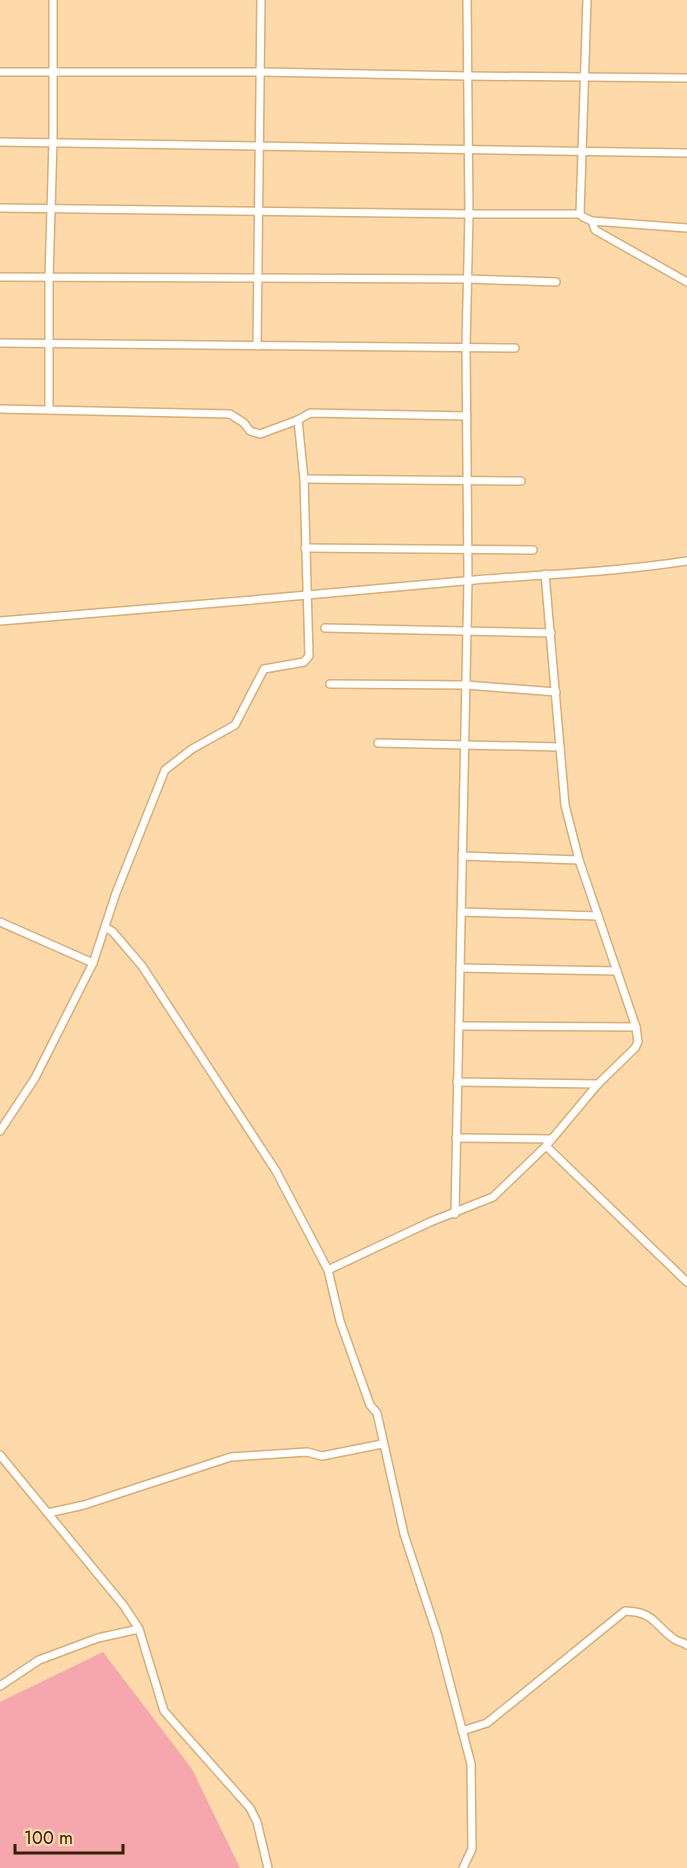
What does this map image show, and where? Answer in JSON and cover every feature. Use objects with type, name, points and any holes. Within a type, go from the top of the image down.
[{"type":"street","points":[[49,410],[51,344],[49,278],[53,142],[52,0]]},
{"type":"street","points":[[257,346],[261,0]]},
{"type":"street","points":[[455,1214],[468,581],[466,481],[466,346],[469,279],[467,0]]},
{"type":"street","points":[[580,214],[587,0]]},
{"type":"street","points":[[0,72],[261,72],[687,78]]},
{"type":"street","points":[[0,142],[259,144],[687,153]]},
{"type":"street","points":[[0,208],[580,214],[592,221],[687,228]]},
{"type":"street","points":[[592,221],[595,230],[687,282]]},
{"type":"street","points":[[0,277],[469,279],[556,282]]},
{"type":"street","points":[[0,343],[515,348]]},
{"type":"street","points":[[0,409],[230,414],[244,423],[250,431],[260,434],[298,420],[310,413],[466,416]]},
{"type":"street","points":[[0,1131],[35,1078],[93,963],[116,893],[165,770],[192,749],[235,725],[264,669],[304,662],[309,656],[304,478],[298,420]]},
{"type":"street","points":[[304,478],[521,481]]},
{"type":"street","points":[[305,548],[533,550]]},
{"type":"street","points":[[0,621],[306,597],[545,574],[643,568],[687,561]]},
{"type":"street","points":[[328,1270],[430,1222],[493,1197],[546,1146],[598,1084],[635,1048],[638,1042],[636,1027],[579,860],[566,805],[545,574]]},
{"type":"street","points":[[325,628],[551,633]]},
{"type":"street","points":[[330,684],[466,685],[556,692]]},
{"type":"street","points":[[378,743],[560,747]]},
{"type":"street","points":[[462,856],[579,860]]},
{"type":"street","points":[[461,912],[598,916]]},
{"type":"street","points":[[0,922],[93,963]]},
{"type":"street","points":[[105,927],[113,932],[142,966],[276,1171],[328,1270],[340,1321],[370,1405],[377,1413],[382,1444],[404,1534],[437,1634],[471,1764],[472,1849],[463,1868]]},
{"type":"street","points":[[460,968],[617,971]]},
{"type":"street","points":[[459,1026],[636,1027]]},
{"type":"street","points":[[458,1083],[598,1084]]},
{"type":"street","points":[[456,1138],[551,1139]]},
{"type":"street","points":[[546,1146],[687,1282]]},
{"type":"street","points":[[48,1513],[84,1505],[231,1457],[307,1452],[322,1456],[382,1444]]},
{"type":"street","points":[[0,1455],[124,1606],[139,1629],[164,1711],[250,1808],[257,1822],[268,1868]]},
{"type":"street","points":[[462,1731],[487,1723],[625,1611],[641,1611],[658,1623],[675,1640],[687,1645]]},
{"type":"street","points":[[0,1686],[39,1659],[98,1638],[139,1629]]},
{"type":"shaded area","points":[[103,1652],[192,1769],[240,1868],[0,1868],[0,1702]]}]
